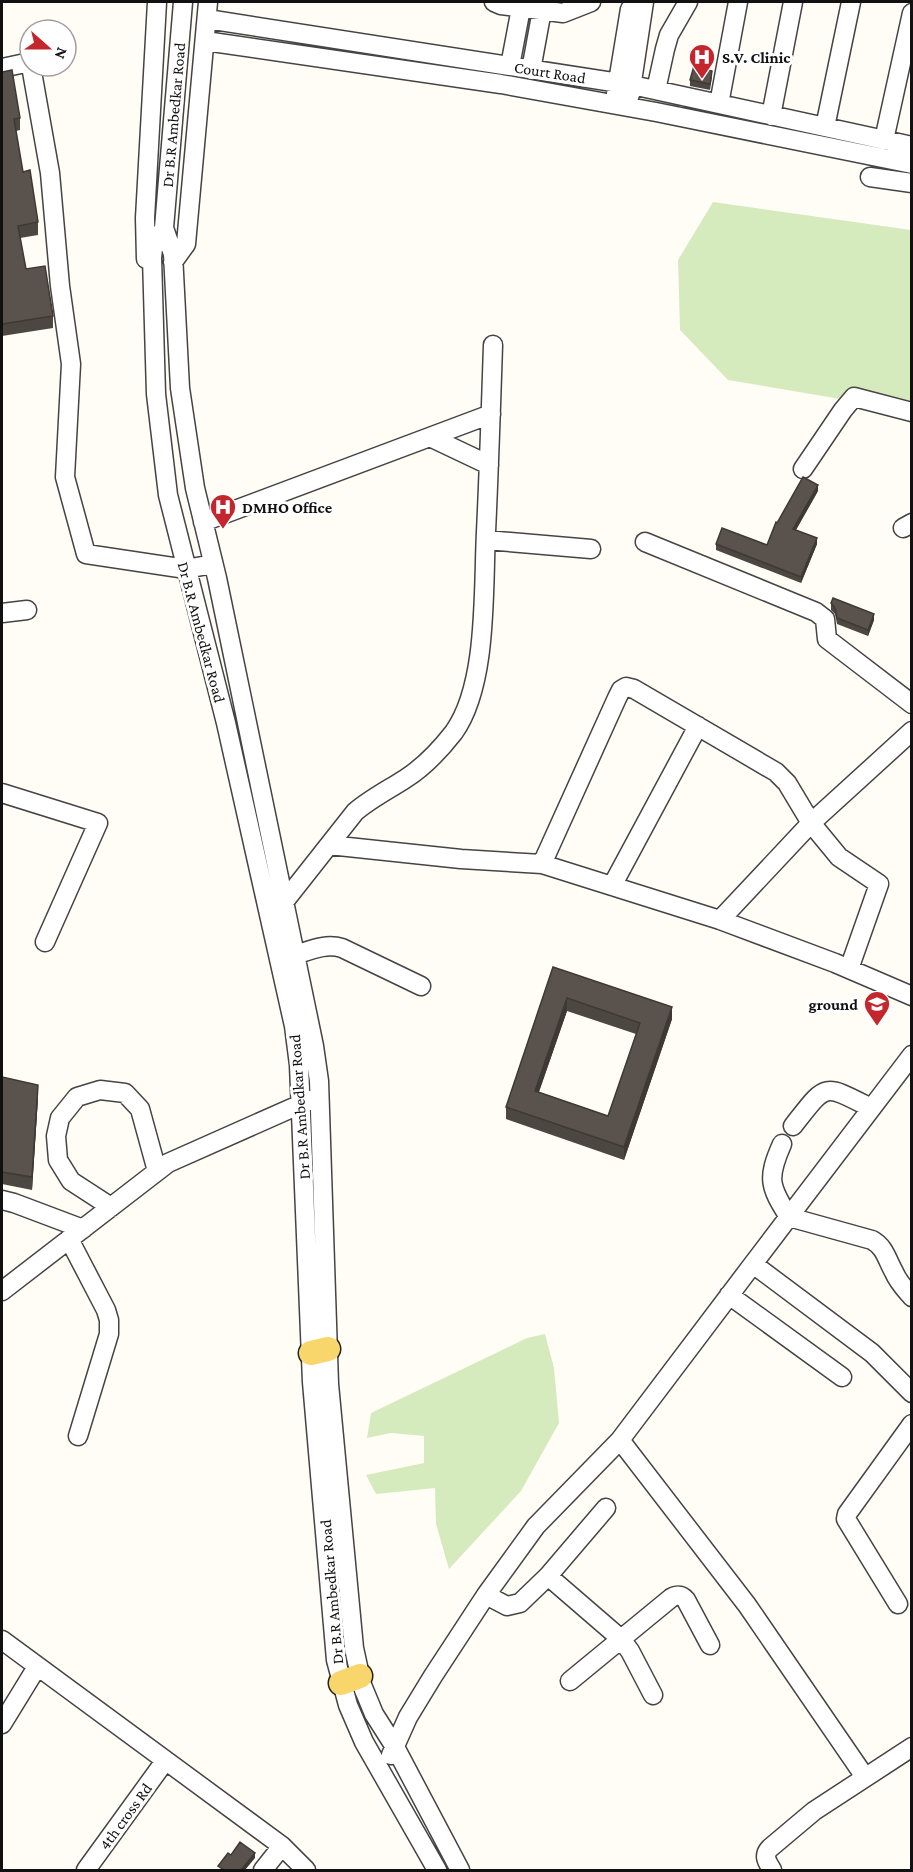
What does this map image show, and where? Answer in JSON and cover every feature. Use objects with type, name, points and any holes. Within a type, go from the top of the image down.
[{"type":"street","points":[[152,264],[146,259],[145,218],[157,2]]},
{"type":"street","name":"Dr B.R Ambedkar Road","points":[[183,2],[164,222],[153,248],[152,264],[156,394],[163,463],[168,495],[226,723],[276,906],[295,955],[314,1046],[320,1096],[320,1351]]},
{"type":"street","points":[[494,2],[563,13],[591,2]]},
{"type":"street","points":[[625,84],[631,2]]},
{"type":"street","points":[[621,106],[644,2]]},
{"type":"street","points":[[656,90],[669,35],[688,2]]},
{"type":"street","points":[[719,104],[738,2]]},
{"type":"street","points":[[771,116],[793,2]]},
{"type":"street","points":[[825,127],[851,2]]},
{"type":"street","points":[[510,66],[521,8]]},
{"type":"street","name":"Court Road","points":[[174,262],[186,244],[207,10],[531,70],[625,84],[912,146]]},
{"type":"street","points":[[531,70],[542,10]]},
{"type":"street","points":[[884,140],[912,13]]},
{"type":"street","name":"Court Road","points":[[205,41],[501,84],[912,164]]},
{"type":"street","points":[[2,68],[18,66]]},
{"type":"street","points":[[33,78],[50,173],[60,286],[71,364],[65,477],[86,554],[186,569],[213,564]]},
{"type":"street","points":[[870,177],[912,183]]},
{"type":"street","name":"Dr B.R Ambedkar Road","points":[[164,222],[174,262],[180,388],[195,488],[213,564],[276,906],[299,1065],[320,1351],[329,1384],[354,1648],[348,1705],[356,1725],[437,1870]]},
{"type":"street","points":[[276,906],[355,812],[365,803],[414,773],[442,747],[456,729],[466,710],[477,670],[482,624],[493,345]]},
{"type":"street","points":[[802,469],[843,410],[855,397],[912,412]]},
{"type":"street","points":[[203,522],[491,414]]},
{"type":"street","points":[[430,437],[489,465]]},
{"type":"street","points":[[486,540],[591,549]]},
{"type":"street","points":[[645,542],[816,612],[825,619],[827,639],[912,704]]},
{"type":"street","points":[[2,614],[27,610]]},
{"type":"street","points":[[542,864],[621,690],[626,687],[634,689],[776,772],[787,783],[811,823],[839,857],[879,884],[849,969]]},
{"type":"street","points":[[612,886],[698,726]]},
{"type":"street","points":[[720,920],[811,823],[912,731]]},
{"type":"street","points":[[2,793],[98,823],[45,942]]},
{"type":"street","points":[[329,845],[461,859],[542,864],[720,920],[849,969],[912,996]]},
{"type":"street","points":[[295,955],[333,945],[421,986]]},
{"type":"street","points":[[382,1773],[408,1718],[433,1676],[486,1595],[536,1526],[620,1440],[912,1055]]},
{"type":"street","points":[[111,1207],[71,1181],[58,1160],[56,1136],[60,1118],[77,1097],[100,1090],[124,1093],[140,1109],[157,1171]]},
{"type":"street","points":[[794,1126],[818,1095],[825,1091],[839,1092],[871,1108]]},
{"type":"street","points":[[2,1291],[168,1163],[320,1096]]},
{"type":"street","points":[[782,1144],[771,1174],[776,1197],[789,1217],[878,1243],[899,1281],[912,1297]]},
{"type":"street","points":[[2,1200],[15,1203],[76,1234],[106,1310],[109,1320],[108,1334],[78,1436]]},
{"type":"street","points":[[753,1264],[872,1353],[912,1393]]},
{"type":"street","points":[[729,1295],[842,1377]]},
{"type":"street","points":[[898,1604],[846,1519],[912,1424]]},
{"type":"street","points":[[620,1440],[747,1605],[865,1778]]},
{"type":"street","points":[[486,1595],[507,1606],[520,1603],[548,1576],[606,1508]]},
{"type":"street","points":[[548,1576],[621,1639],[630,1651],[653,1695]]},
{"type":"street","points":[[570,1681],[677,1595],[686,1600],[710,1645]]},
{"type":"street","points":[[2,1640],[282,1846],[306,1870]]},
{"type":"street","points":[[2,1724],[37,1667]]},
{"type":"street","name":"Dr B.R Ambedkar Road","points":[[351,1679],[395,1747],[460,1870]]},
{"type":"street","points":[[772,1870],[765,1858],[770,1848],[814,1811],[912,1747]]},
{"type":"street","name":"4th cross Rd","points":[[86,1870],[165,1761]]},
{"type":"street","points":[[263,1870],[282,1846]]},
{"type":"green space","points":[[713,202],[911,230],[911,411],[728,380],[680,330],[678,260]]},
{"type":"green space","points":[[545,1334],[554,1368],[559,1423],[521,1491],[449,1569],[436,1524],[435,1488],[376,1494],[366,1475],[424,1463],[424,1436],[391,1433],[367,1438],[371,1413],[527,1338]]},
{"type":"building","points":[[694,66],[712,71],[710,84],[690,80]]},
{"type":"building","points":[[12,70],[20,118],[14,119],[23,172],[30,170],[38,222],[18,226],[26,269],[45,266],[53,316],[2,324],[2,72]]},
{"type":"building","points":[[803,477],[818,485],[793,529],[817,538],[801,577],[716,544],[722,528],[767,545],[776,522]]},
{"type":"building","points":[[833,598],[874,614],[868,630],[837,618],[835,608],[831,603]]},
{"type":"building","points":[[553,967],[672,1007],[624,1147],[506,1107]],"holes":[[[567,998],[640,1023],[608,1116],[535,1091]]]},
{"type":"building","points":[[2,1077],[38,1085],[32,1177],[2,1172]]},
{"type":"building","points":[[240,1842],[255,1853],[241,1870],[224,1870],[218,1866],[228,1853],[231,1855]]},
{"type":"place","name":"S.V. Clinic","points":[[702,80]]},
{"type":"place","name":"DMHO Office","points":[[223,530]]},
{"type":"place","name":"ground","points":[[877,1027]]}]
